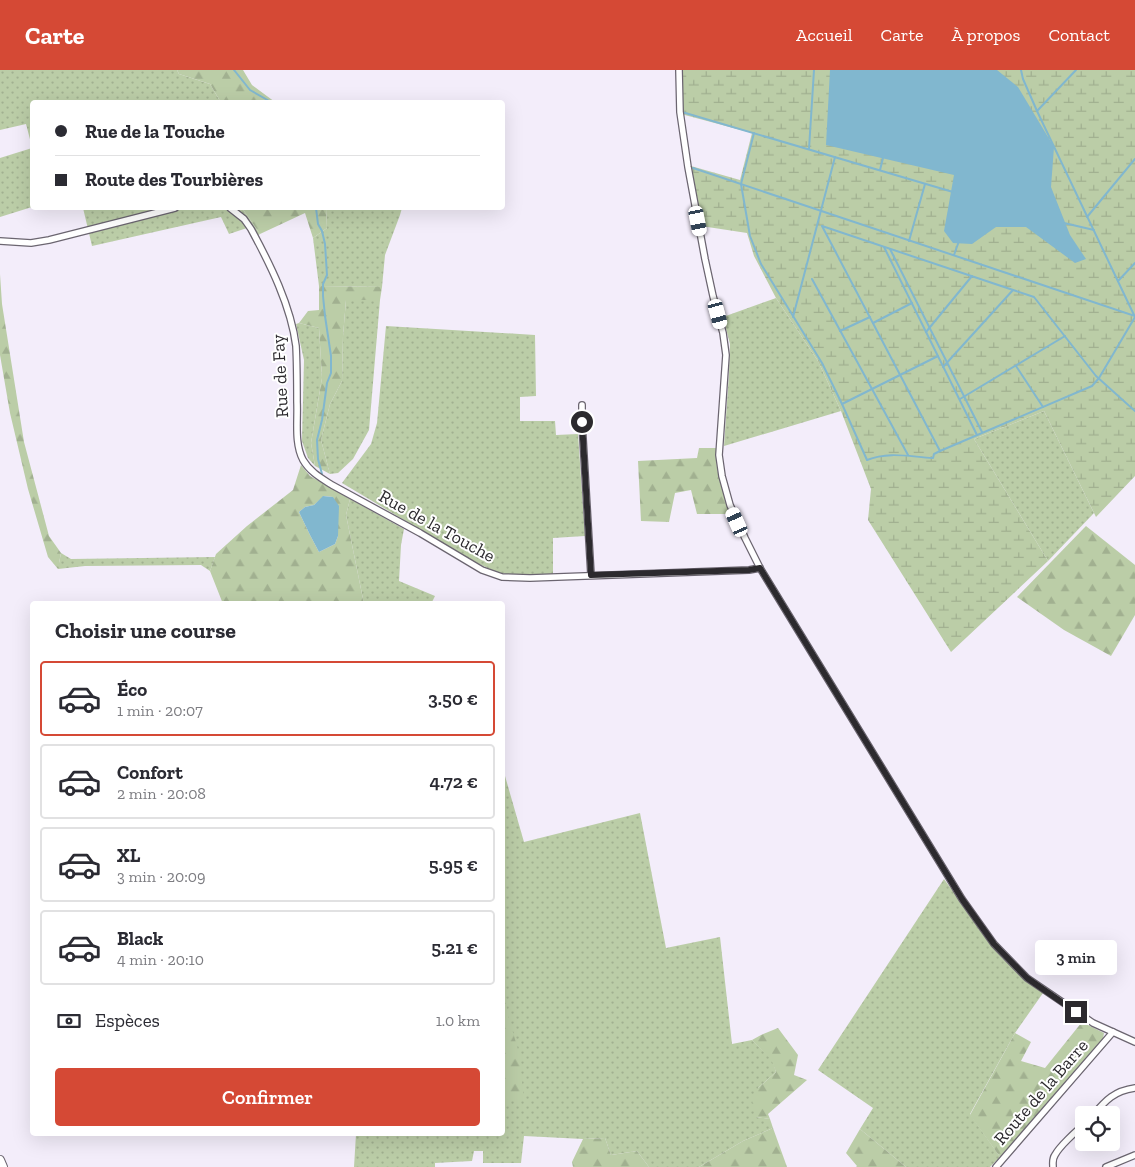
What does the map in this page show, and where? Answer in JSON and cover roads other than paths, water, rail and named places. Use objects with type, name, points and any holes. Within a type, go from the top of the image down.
[{"type":"main road","points":[[0,1160],[4,1167]]},
{"type":"street","points":[[679,70],[680,112],[688,167],[705,259],[723,333],[726,355],[720,455],[722,476],[730,505],[745,538],[760,568],[962,899],[994,944],[1027,978],[1093,1023],[1135,1042]]},
{"type":"street","points":[[0,241],[31,243],[49,240],[167,210]]},
{"type":"street","name":"Rue de Fay","points":[[233,210],[244,219],[251,228],[287,307],[296,346],[299,448],[307,466],[317,476],[332,485]]},
{"type":"street","points":[[582,404],[591,575]]},
{"type":"street","name":"Rue de la Touche","points":[[332,485],[420,533],[470,564],[502,577],[749,570],[760,568]]},
{"type":"street","name":"Route de la Barre","points":[[996,1167],[1113,1032]]},
{"type":"street","points":[[1101,1106],[1120,1091],[1135,1088]]},
{"type":"street","points":[[1053,1167],[1055,1155],[1075,1132]]},
{"type":"street","points":[[1106,1167],[1135,1155]]},
{"type":"water","points":[[830,70],[997,70],[1018,87],[1054,147],[1051,187],[1070,235],[1086,259],[1075,263],[1026,227],[996,227],[972,244],[953,243],[944,231],[954,175],[826,145]]},
{"type":"water","points":[[323,496],[333,497],[339,506],[338,536],[335,544],[319,552],[299,512],[305,507],[314,505]]},
{"type":"waterway","points":[[234,70],[250,90],[268,100]]},
{"type":"waterway","points":[[809,149],[814,70]]},
{"type":"waterway","points":[[1021,70],[1037,111],[1134,315]]},
{"type":"waterway","points":[[1037,111],[1076,70]]},
{"type":"waterway","points":[[682,112],[953,192]]},
{"type":"waterway","points":[[754,133],[741,184],[750,236],[761,264],[822,363],[867,460],[892,455],[933,458],[934,454],[940,451],[1092,386],[1099,378],[1135,317]]},
{"type":"waterway","points":[[793,317],[835,157]]},
{"type":"waterway","points":[[880,170],[883,158]]},
{"type":"waterway","points":[[1087,217],[1135,159]]},
{"type":"waterway","points":[[693,168],[1135,316]]},
{"type":"waterway","points":[[909,241],[925,184]]},
{"type":"waterway","points":[[316,210],[318,224],[325,244],[327,275],[323,284],[323,296],[331,356],[331,373],[327,383],[317,440],[318,459],[322,474]]},
{"type":"waterway","points":[[1064,223],[1094,230]]},
{"type":"waterway","points":[[940,451],[822,226],[1034,297],[1096,376],[1135,411]]},
{"type":"waterway","points":[[954,255],[959,241]]},
{"type":"waterway","points":[[884,247],[977,435]]},
{"type":"waterway","points":[[890,249],[982,432]]},
{"type":"waterway","points":[[1118,281],[1135,263]]},
{"type":"waterway","points":[[926,332],[972,276]]},
{"type":"waterway","points":[[812,279],[908,455]]},
{"type":"waterway","points":[[943,367],[1013,290]]},
{"type":"waterway","points":[[873,323],[912,303]]},
{"type":"waterway","points":[[840,331],[870,317]]},
{"type":"waterway","points":[[960,399],[1065,336]]},
{"type":"waterway","points":[[842,404],[938,356]]},
{"type":"waterway","points":[[1016,366],[1043,407]]}]
